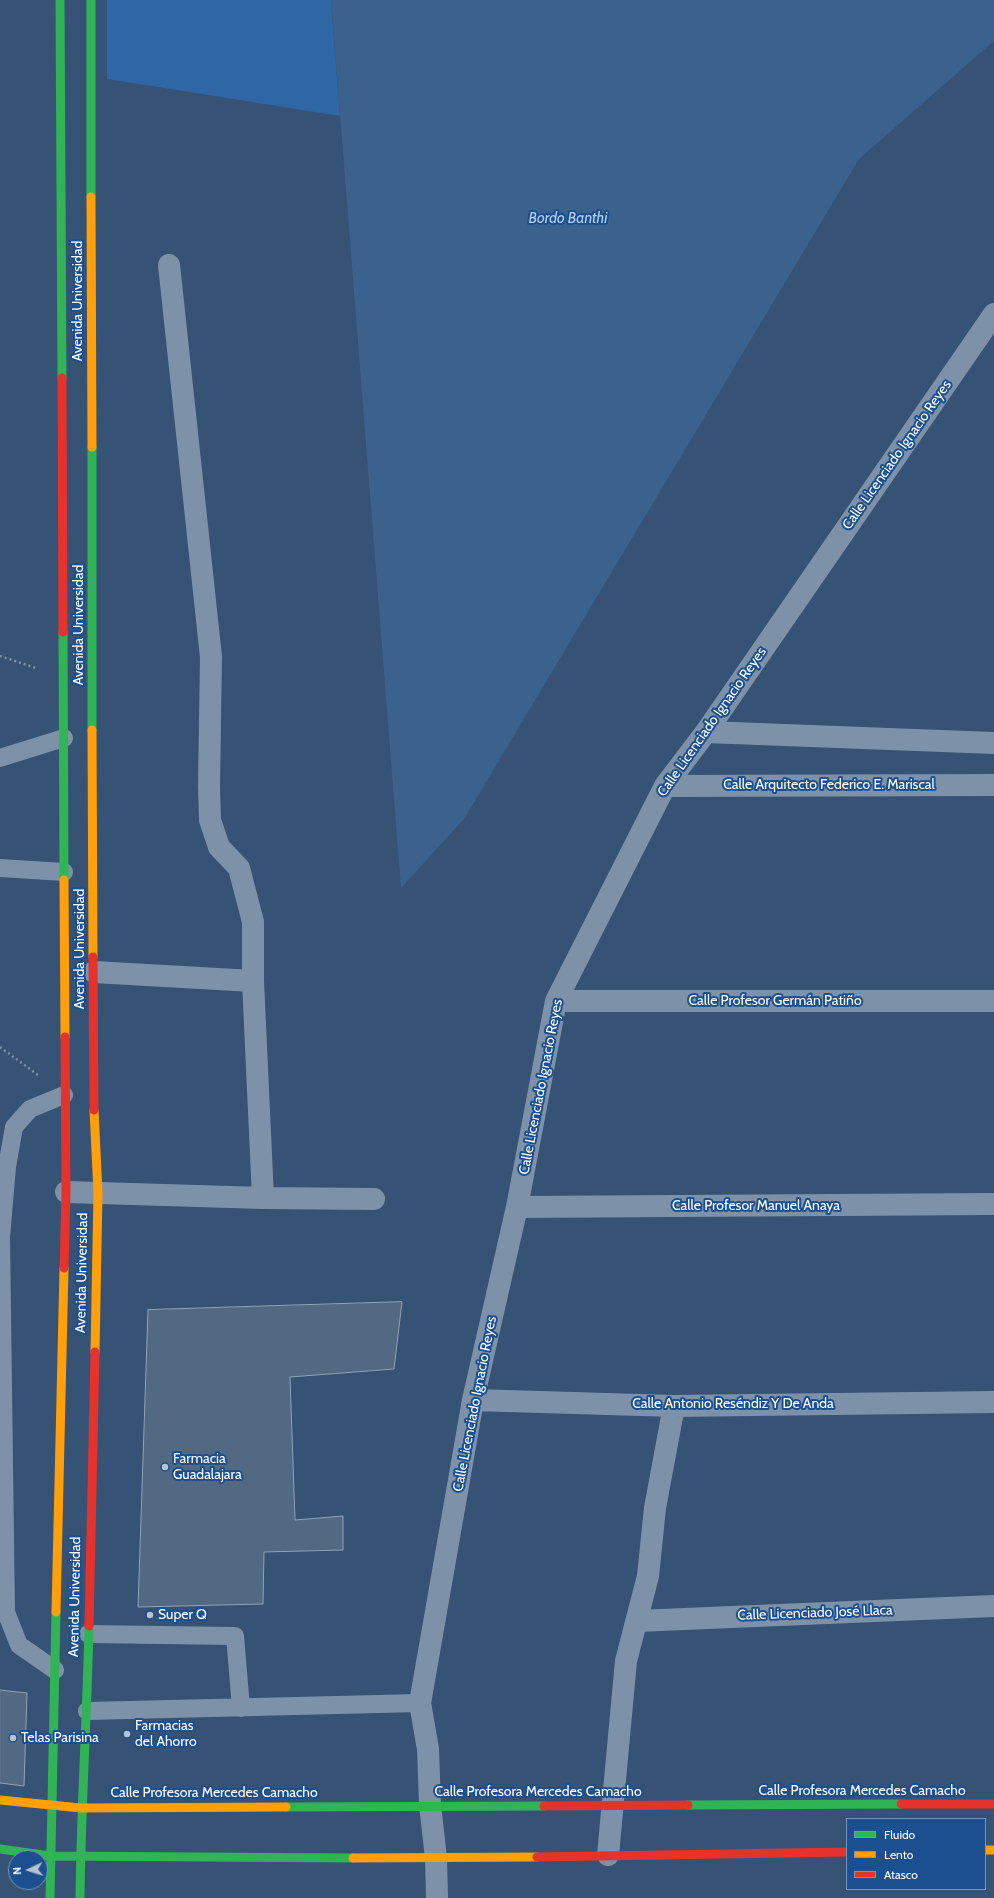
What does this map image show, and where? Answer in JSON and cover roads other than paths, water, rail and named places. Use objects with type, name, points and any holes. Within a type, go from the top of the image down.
[{"type":"main road","name":"Avenida Universidad","points":[[50,1898],[66,1192],[64,1094],[64,677],[60,0]]},
{"type":"main road","name":"Avenida Universidad","points":[[80,1898],[81,1808],[87,1711],[98,1193],[93,1086],[94,972],[91,0]]},
{"type":"main road","name":"Calle Profesora Mercedes Camacho","points":[[0,1800],[81,1808],[430,1805],[614,1806],[994,1804]]},
{"type":"main road","points":[[0,1849],[50,1856],[436,1858],[846,1852]]},
{"type":"street","points":[[169,265],[212,657],[209,787],[210,820],[219,847],[239,868],[253,922],[253,981],[262,1198]]},
{"type":"street","name":"Calle Licenciado Ignacio Reyes","points":[[437,1898],[436,1858],[430,1805],[428,1749],[420,1703],[473,1400],[517,1207],[556,1001],[665,786],[706,732],[994,314]]},
{"type":"street","points":[[706,732],[994,743]]},
{"type":"street","name":"Calle Arquitecto Federico E. Mariscal","points":[[665,786],[994,785]]},
{"type":"street","points":[[94,972],[253,981]]},
{"type":"street","name":"Calle Profesor Germán Patiño","points":[[556,1001],[994,1001]]},
{"type":"street","points":[[66,1192],[262,1198],[374,1199]]},
{"type":"street","name":"Calle Profesor Manuel Anaya","points":[[517,1207],[994,1204]]},
{"type":"street","name":"Calle Antonio Reséndiz Y De Anda","points":[[473,1400],[674,1406],[994,1402]]},
{"type":"street","points":[[608,1855],[614,1806],[626,1661],[648,1576],[655,1508],[674,1406]]},
{"type":"street","name":"Calle Licenciado José Llaca","points":[[637,1621],[994,1606]]},
{"type":"lane","points":[[0,758],[64,738]]},
{"type":"lane","points":[[0,868],[64,872]]},
{"type":"lane","points":[[55,1670],[19,1645],[6,1612],[1,1237],[7,1167],[14,1127],[30,1109],[64,1094]]},
{"type":"lane","points":[[88,1634],[235,1636],[241,1708]]},
{"type":"lane","points":[[87,1711],[420,1703]]},
{"type":"water","name":"Bordo Banthi","points":[[331,0],[994,0],[994,41],[859,159],[464,819],[401,888]]},
{"type":"place","name":"Farmacia Guadalajara","points":[[165,1467]]},
{"type":"place","name":"Super Q","points":[[150,1615]]},
{"type":"place","name":"Farmacias del Ahorro","points":[[127,1734]]},
{"type":"place","name":"Telas Parisina","points":[[13,1738]]}]
